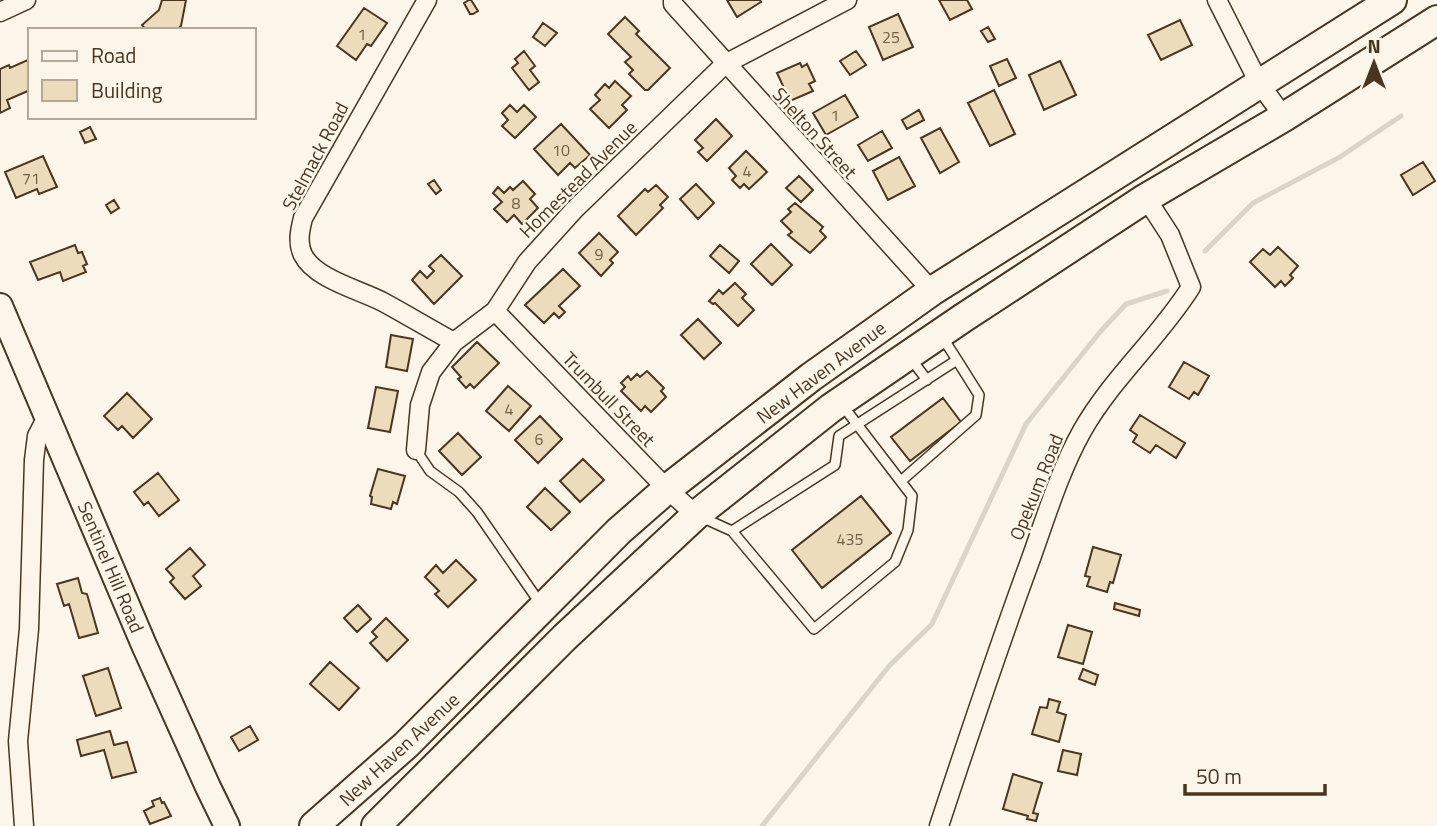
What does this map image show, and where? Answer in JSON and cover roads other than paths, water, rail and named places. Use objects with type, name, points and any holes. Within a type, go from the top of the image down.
[{"type":"highway","name":"New Haven Avenue","points":[[314,826],[406,745],[619,531],[667,489],[811,377],[932,291],[1392,0]]},
{"type":"highway","name":"New Haven Avenue","points":[[376,826],[565,637],[696,515],[840,401],[1146,198],[1284,117],[1437,20]]},
{"type":"main road","name":"Sentinel Hill Road","points":[[0,306],[144,645],[227,826]]},
{"type":"street","points":[[0,12],[26,0]]},
{"type":"street","name":"Stelmack Road","points":[[427,0],[303,218],[299,236],[303,255],[315,269],[379,300],[454,342]]},
{"type":"street","name":"Shelton Street","points":[[673,0],[673,4],[724,64],[932,291]]},
{"type":"street","name":"Homestead Avenue","points":[[416,450],[420,405],[431,372],[454,342],[495,311],[527,262],[575,209],[724,64],[847,0]]},
{"type":"street","points":[[1217,0],[1259,83],[1284,117]]},
{"type":"street","name":"Opekum Road","points":[[939,826],[1013,608],[1054,496],[1081,432],[1110,388],[1177,311],[1191,287],[1170,235],[1146,198]]},
{"type":"street","name":"Trumbull Street","points":[[495,311],[667,489],[696,515]]},
{"type":"street","points":[[24,826],[18,741],[29,629],[34,460],[37,436],[47,417]]},
{"type":"lane","points":[[901,481],[976,415],[979,395],[940,333]]},
{"type":"lane","points":[[908,355],[927,380]]},
{"type":"lane","points":[[732,531],[835,465],[839,436],[957,360]]},
{"type":"lane","points":[[696,515],[732,531],[814,629],[895,562],[908,530],[912,496],[840,401]]},
{"type":"lane","points":[[416,450],[430,471],[459,492],[477,512],[543,607]]},
{"type":"waterway","points":[[1205,251],[1253,203],[1340,157],[1401,116]]},
{"type":"waterway","points":[[762,826],[889,666],[932,624],[1026,424],[1126,304],[1167,291]]}]
